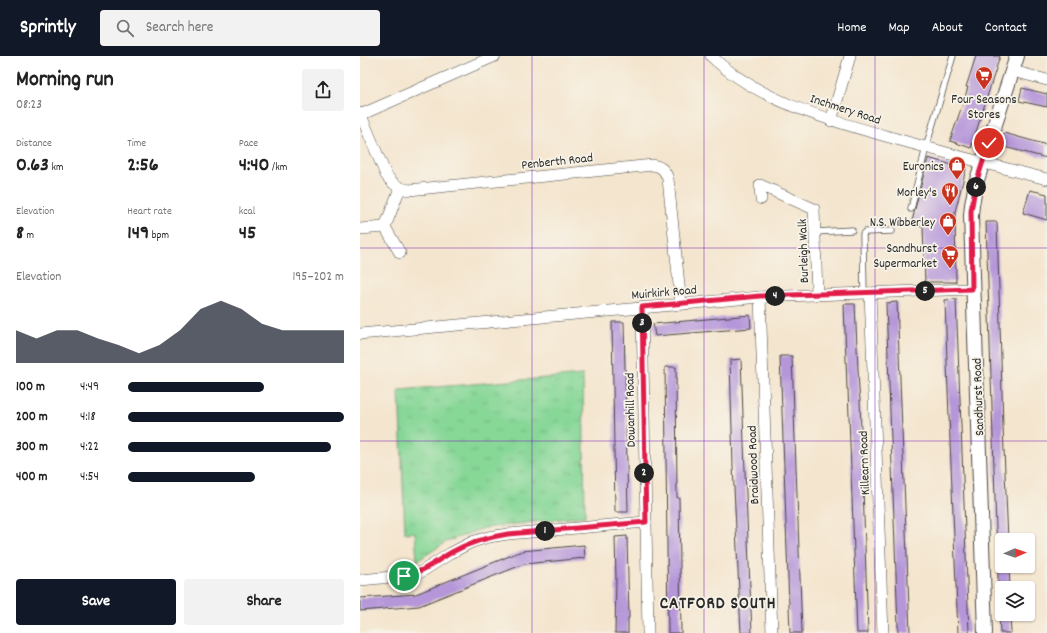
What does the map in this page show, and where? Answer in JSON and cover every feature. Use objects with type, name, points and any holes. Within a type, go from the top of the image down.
[{"type":"street","points":[[385,227],[400,188],[392,183],[386,174],[360,115],[495,56]]},
{"type":"street","name":"Inchmery Road","points":[[711,56],[724,68],[752,86],[786,103],[831,121],[1047,179]]},
{"type":"street","points":[[831,121],[850,56]]},
{"type":"street","name":"Sandhurst Road","points":[[985,633],[972,289],[971,211],[976,183],[1017,56]]},
{"type":"street","points":[[1012,71],[1047,80]]},
{"type":"street","name":"Penberth Road","points":[[400,188],[409,190],[647,166],[660,166],[665,170],[668,179],[681,304]]},
{"type":"street","name":"Burleigh Walk","points":[[761,199],[760,185],[814,209],[817,294]]},
{"type":"street","points":[[360,229],[385,227]]},
{"type":"street","points":[[385,227],[400,253]]},
{"type":"street","name":"Muirkirk Road","points":[[360,334],[760,296],[972,289]]},
{"type":"street","name":"Killearn Road","points":[[867,293],[883,633]]},
{"type":"street","name":"Braidwood Road","points":[[760,296],[772,633]]},
{"type":"street","name":"Dowanhill Road","points":[[642,307],[648,633]]},
{"type":"street","points":[[360,580],[413,575],[421,572],[456,550],[472,542],[488,537],[646,522]]},
{"type":"lane","points":[[911,209],[926,147],[953,56]]},
{"type":"lane","points":[[815,232],[852,230]]},
{"type":"lane","points":[[867,293],[863,234],[865,232],[892,231]]},
{"type":"green space","points":[[583,375],[585,516],[484,528],[446,542],[417,561],[415,532],[405,533],[399,390]]},
{"type":"building","points":[[976,56],[1000,56],[971,148],[950,141],[965,97],[968,87],[966,87]]},
{"type":"building","points":[[1022,88],[1047,94],[1047,107],[1019,101]]},
{"type":"building","points":[[1004,133],[1047,145],[1047,158],[1000,146]]},
{"type":"building","points":[[928,158],[966,169],[955,212],[956,282],[925,282],[923,227],[911,225]]},
{"type":"building","points":[[1030,190],[1047,194],[1047,220],[1023,213]]},
{"type":"building","points":[[986,222],[997,222],[1008,533],[996,533]]},
{"type":"building","points":[[956,299],[969,633],[958,633],[948,392],[945,300]]},
{"type":"building","points":[[897,302],[910,633],[898,633],[886,303]]},
{"type":"building","points":[[844,304],[855,304],[860,399],[868,633],[857,633]]},
{"type":"building","points":[[750,315],[751,328],[655,336],[653,324]]},
{"type":"building","points":[[612,322],[624,322],[628,512],[615,512]]},
{"type":"building","points":[[780,356],[792,356],[802,633],[790,633]]},
{"type":"building","points":[[741,359],[752,633],[741,633],[733,466],[730,360]]},
{"type":"building","points":[[665,367],[676,367],[677,498],[679,498],[681,633],[668,633]]},
{"type":"building","points":[[627,536],[628,633],[615,633],[615,537]]},
{"type":"building","points":[[584,545],[585,558],[524,564],[419,606],[360,611],[360,598],[416,594],[522,551]]},
{"type":"building","points":[[998,573],[1009,573],[1010,581],[998,581]]},
{"type":"building","points":[[999,621],[1010,621],[1011,633],[1000,633]]},
{"type":"place","name":"Four Seasons Stores","points":[[984,90]]},
{"type":"place","name":"Euronics","points":[[957,180]]},
{"type":"place","name":"Morley's","points":[[950,206]]},
{"type":"place","name":"N.S. Wibberley","points":[[948,236]]},
{"type":"place","name":"Sandhurst Supermarket","points":[[950,269]]},
{"type":"district","name":"CATFORD SOUTH","points":[[718,602]]},
{"type":"route","points":[[404,576],[421,572],[472,542],[488,537],[646,522],[642,307],[760,296],[972,289],[971,211],[976,183],[989,143]]}]
